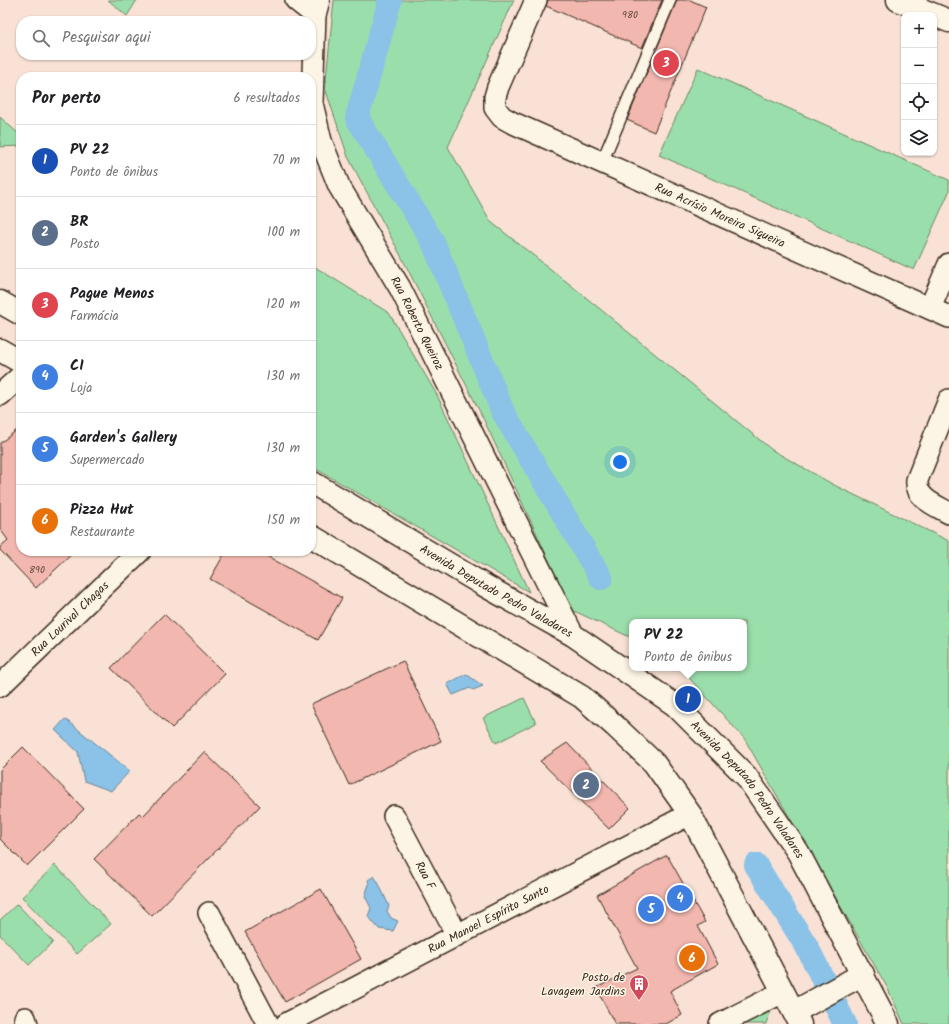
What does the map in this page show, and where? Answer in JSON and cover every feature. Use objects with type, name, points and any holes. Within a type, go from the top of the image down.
[{"type":"main road","points":[[898,0],[949,21]]},
{"type":"main road","points":[[0,302],[16,311]]},
{"type":"main road","points":[[0,350],[16,359]]},
{"type":"main road","name":"Avenida Deputado Pedro Valadares","points":[[316,485],[482,584],[573,635],[675,705],[746,776],[798,852],[853,979],[888,1024]]},
{"type":"main road","points":[[316,539],[582,697],[654,763],[690,814],[783,992],[798,1016],[853,979]]},
{"type":"street","points":[[296,0],[317,7]]},
{"type":"street","name":"Rua Acrísio Moreira Siqueira","points":[[536,0],[495,97],[495,108],[502,117],[949,317]]},
{"type":"street","name":"Rua Roberto Queiroz","points":[[316,26],[317,7]]},
{"type":"street","name":"Rua Roberto Queiroz","points":[[314,60],[314,72]]},
{"type":"street","name":"Rua Roberto Queiroz","points":[[316,120],[321,142],[337,180],[400,288],[573,635]]},
{"type":"street","points":[[930,308],[949,264]]},
{"type":"street","points":[[0,395],[16,381]]},
{"type":"street","points":[[949,400],[917,480],[916,487],[927,500],[949,513]]},
{"type":"street","name":"Rua Lourival Chagas","points":[[0,686],[135,556]]},
{"type":"street","name":"Rua Manoel Espírito Santo","points":[[286,1024],[690,814]]},
{"type":"street","name":"Rua F","points":[[394,816],[458,935]]},
{"type":"street","points":[[209,913],[268,1024]]},
{"type":"street","points":[[720,1024],[783,992]]},
{"type":"lane","points":[[602,162],[670,0]]},
{"type":"green space","points":[[108,0],[137,0],[127,16]]},
{"type":"green space","points":[[334,0],[514,0],[448,147],[491,222],[572,286],[772,450],[834,485],[949,541],[949,1024],[904,1024],[887,987],[744,738],[683,671],[747,671],[747,619],[629,619],[629,637],[572,610],[483,418],[400,254],[348,157],[325,88]]},
{"type":"green space","points":[[698,68],[949,180],[949,192],[914,270],[659,155]]},
{"type":"green space","points":[[0,117],[16,131],[16,146],[0,147]]},
{"type":"green space","points":[[316,268],[389,313],[437,395],[529,592],[316,469]]},
{"type":"green space","points":[[524,698],[536,723],[496,743],[483,718]]},
{"type":"green space","points":[[55,865],[111,924],[77,954],[22,897]]},
{"type":"green space","points":[[17,904],[53,942],[29,965],[0,935],[0,920]]},
{"type":"green space","points":[[771,1010],[766,1024],[742,1024]]},
{"type":"water","points":[[466,674],[483,686],[473,690],[470,688],[453,695],[447,684]]},
{"type":"water","points":[[65,719],[130,771],[111,791],[84,781],[78,752],[55,730]]},
{"type":"water","points":[[374,876],[389,906],[387,911],[391,918],[398,921],[393,931],[379,929],[368,916],[371,908],[365,896],[369,884],[368,880]]},
{"type":"building","points":[[548,0],[662,0],[642,48],[546,6]]},
{"type":"building","points":[[677,0],[690,0],[706,7],[654,132],[627,120]]},
{"type":"building","points":[[16,431],[16,556],[70,556],[36,588],[0,550],[0,547],[8,540],[0,529],[0,443]]},
{"type":"building","points":[[223,556],[267,556],[342,598],[318,640],[210,579]]},
{"type":"building","points":[[164,614],[225,674],[172,728],[111,668]]},
{"type":"building","points":[[403,661],[441,741],[349,785],[311,704]]},
{"type":"building","points":[[567,743],[630,808],[609,829],[540,761]]},
{"type":"building","points":[[23,747],[84,809],[27,866],[0,839],[0,770]]},
{"type":"building","points":[[204,752],[260,806],[152,916],[94,859],[139,813],[143,816]]},
{"type":"building","points":[[667,855],[705,922],[698,926],[718,964],[670,991],[682,1015],[666,1024],[615,1024],[596,988],[637,968],[597,895]]},
{"type":"building","points":[[321,889],[361,959],[285,1002],[245,932]]},
{"type":"waterway","points":[[390,0],[357,118],[433,242],[503,412],[601,578]]},
{"type":"waterway","points":[[756,865],[807,947],[845,1024]]},
{"type":"place","name":"Pague Menos","points":[[666,63]]},
{"type":"place","name":"PV 22","points":[[688,699]]},
{"type":"place","name":"BR","points":[[586,785]]},
{"type":"place","name":"CI","points":[[680,898]]},
{"type":"place","name":"Garden's Gallery","points":[[651,909]]},
{"type":"place","name":"Pizza Hut","points":[[692,958]]},
{"type":"place","name":"Posto de Lavagem Jardins","points":[[639,1001]]}]
